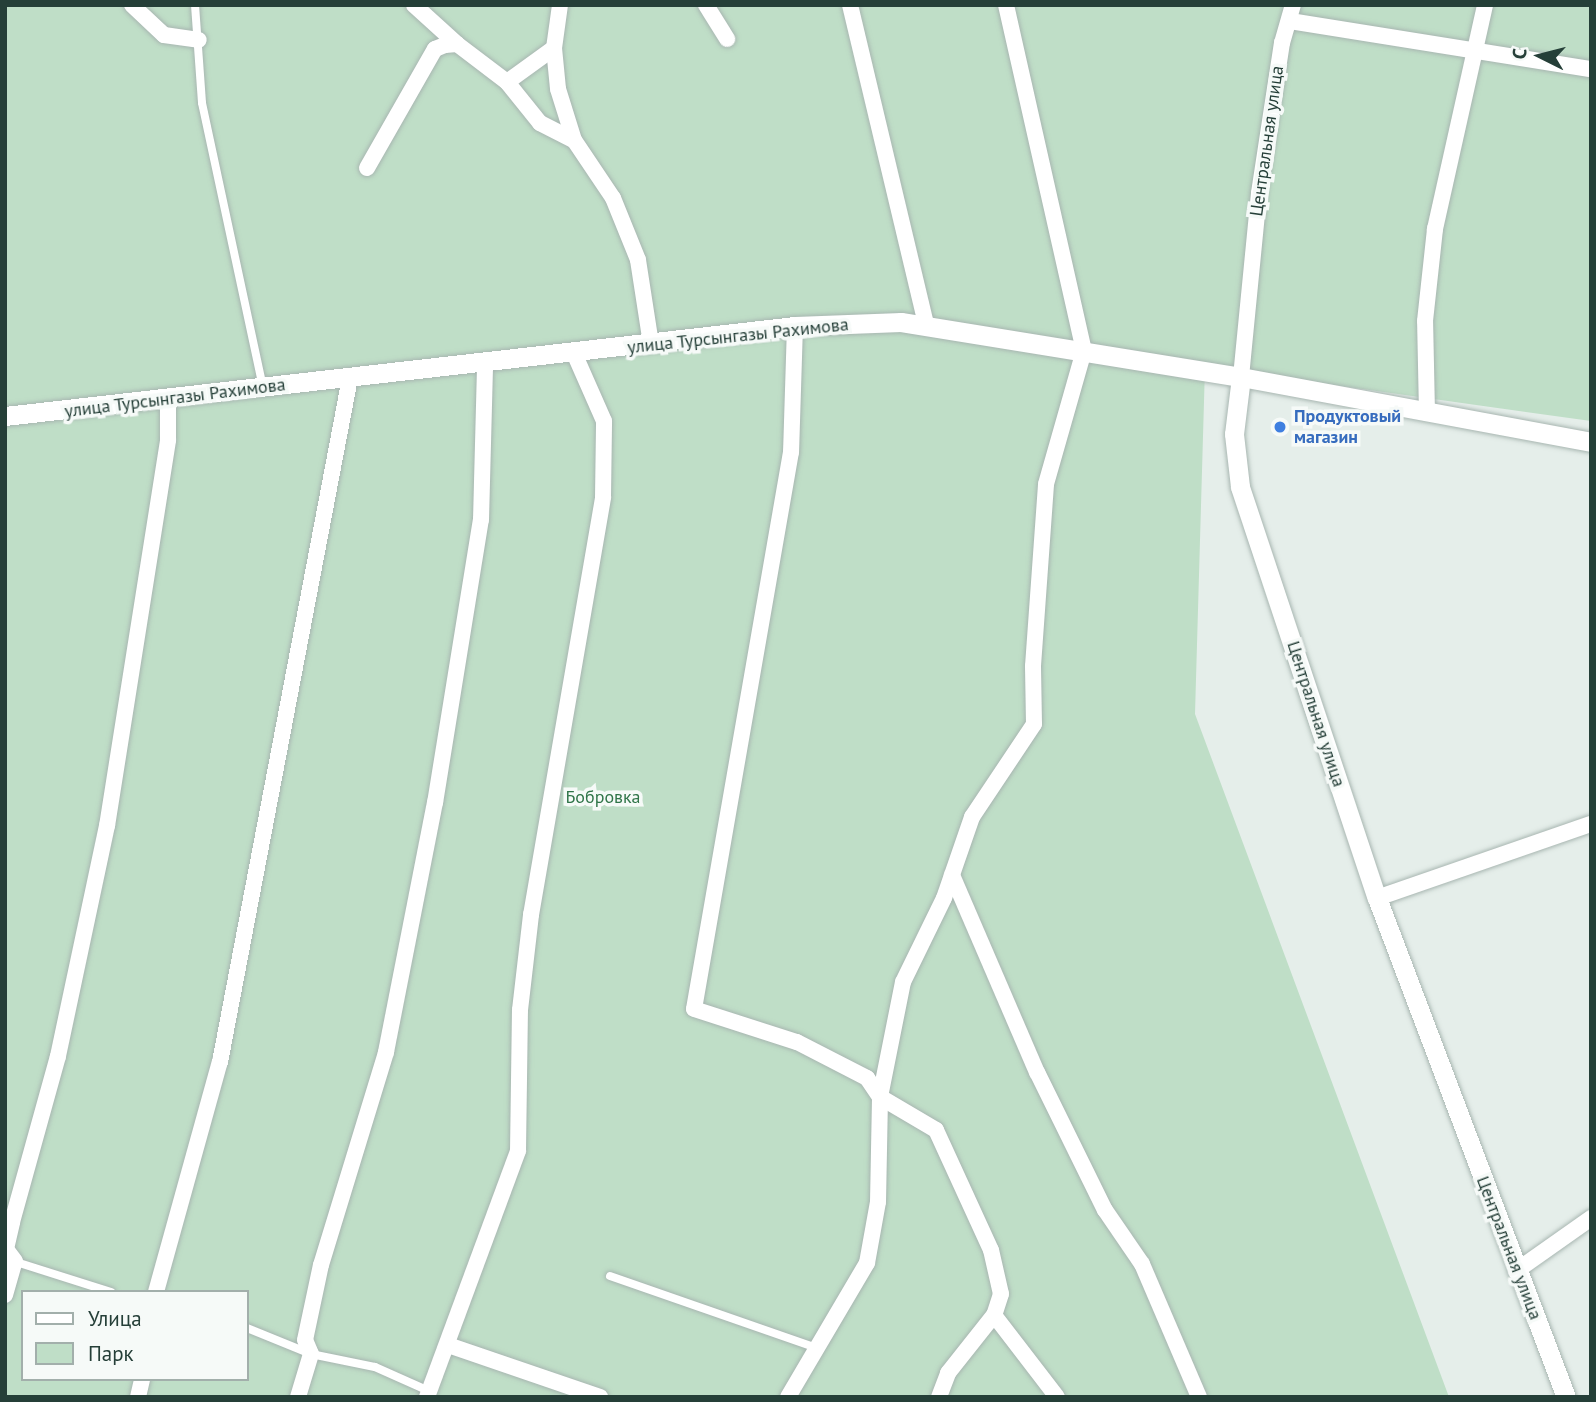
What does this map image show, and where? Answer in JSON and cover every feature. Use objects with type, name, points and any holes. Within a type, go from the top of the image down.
[{"type":"street","points":[[132,5],[164,35],[199,40]]},
{"type":"street","points":[[414,5],[457,44],[507,82],[540,123],[574,140]]},
{"type":"street","points":[[560,5],[554,48],[558,89],[574,140],[613,198],[638,260],[651,344]]},
{"type":"street","points":[[706,5],[727,39]]},
{"type":"street","points":[[850,5],[926,325]]},
{"type":"street","points":[[788,1397],[867,1263],[878,1202],[880,1097],[903,982],[952,875],[972,817],[1034,724],[1033,666],[1045,484],[1084,351],[1006,5]]},
{"type":"street","points":[[1427,413],[1425,321],[1435,229],[1485,5]]},
{"type":"street","points":[[1291,10],[1476,50],[1591,69]]},
{"type":"street","name":"Центральная улица","points":[[1291,10],[1282,43],[1259,193],[1234,433],[1240,487],[1377,898],[1566,1397]]},
{"type":"street","points":[[367,168],[435,50],[457,44]]},
{"type":"street","points":[[507,82],[554,48]]},
{"type":"street","name":"улица Турсынгазы Рахимова","points":[[5,416],[795,327],[901,322],[1241,377],[1591,442]]},
{"type":"street","points":[[795,327],[791,452],[694,1009],[797,1042],[867,1078],[880,1097],[936,1130],[991,1250],[1001,1294],[994,1315],[948,1373],[939,1397]]},
{"type":"street","points":[[428,1394],[517,1151],[520,1010],[531,915],[603,497],[604,421],[574,353]]},
{"type":"street","points":[[298,1397],[310,1354],[305,1340],[321,1265],[386,1052],[435,803],[481,520],[485,363]]},
{"type":"street","points":[[157,1290],[220,1062],[350,378]]},
{"type":"street","points":[[5,1295],[10,1260],[6,1249],[58,1056],[107,826],[168,440],[168,397]]},
{"type":"street","points":[[1377,898],[1591,824]]},
{"type":"street","points":[[952,875],[1038,1072],[1105,1210],[1142,1264],[1199,1397]]},
{"type":"street","points":[[1517,1271],[1591,1218]]},
{"type":"street","points":[[994,1315],[1057,1397]]},
{"type":"street","points":[[448,1345],[600,1397]]},
{"type":"lane","points":[[195,5],[202,103],[263,388]]},
{"type":"lane","points":[[10,1260],[105,1290]]},
{"type":"lane","points":[[610,1276],[817,1348]]},
{"type":"lane","points":[[248,1328],[310,1354],[375,1367],[428,1394]]},
{"type":"green space","name":"Бобровка","points":[[5,5],[1591,5],[1591,421],[1205,367],[1195,714],[1449,1397],[5,1397]]},
{"type":"place","name":"Продуктовый магазин","points":[[1280,427]]}]
